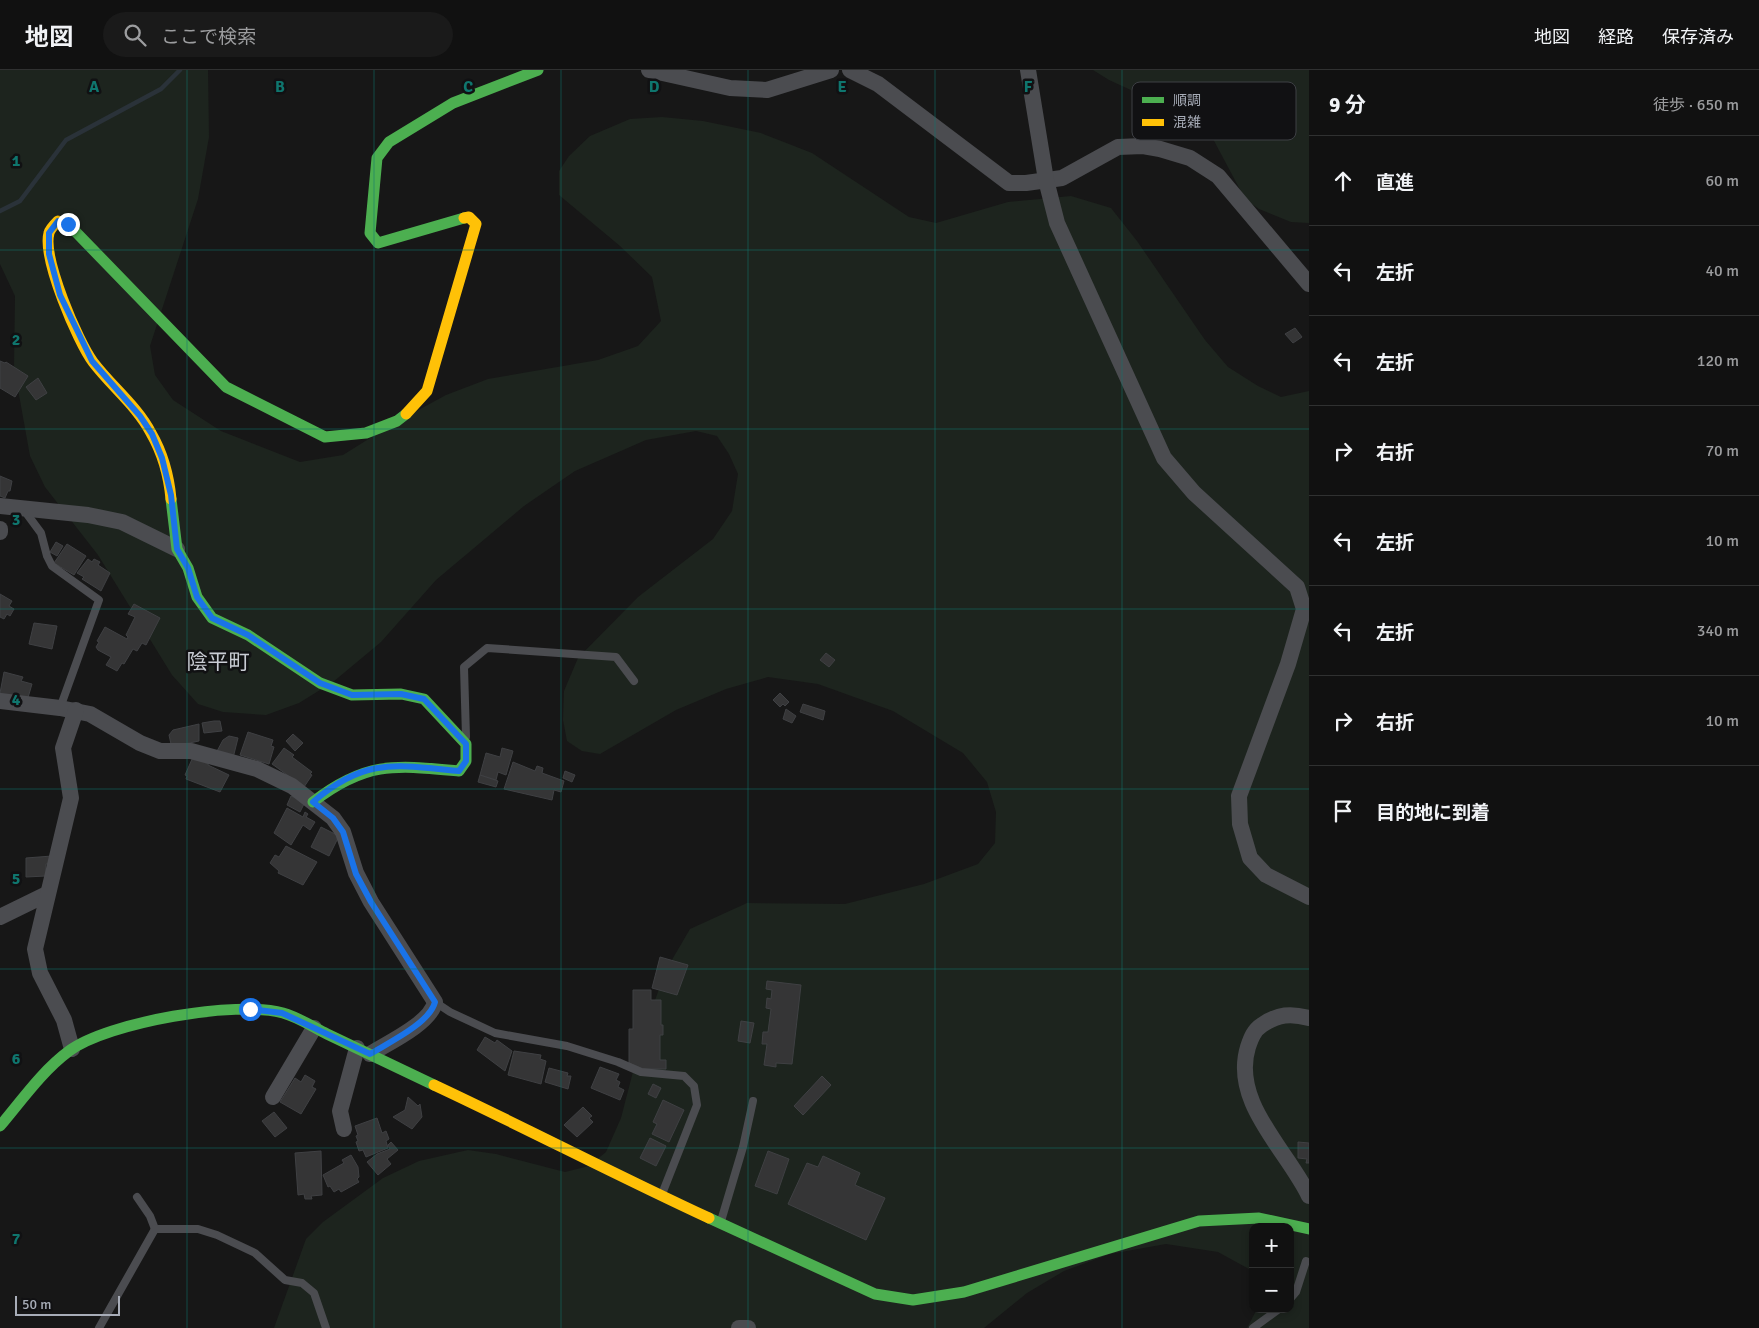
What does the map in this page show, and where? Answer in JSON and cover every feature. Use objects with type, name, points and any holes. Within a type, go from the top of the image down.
[{"type":"street","points":[[313,802],[331,786],[360,772],[392,765],[459,771],[466,761],[466,744],[424,699],[401,694],[352,695],[320,683],[248,635],[212,618],[197,597],[188,568],[177,549],[171,495],[162,458],[152,434],[140,416],[92,361],[60,295],[49,254],[49,233],[58,221],[68,224],[186,348],[226,387],[284,418],[325,437],[366,433],[403,417],[427,391],[476,224],[469,217],[378,243],[370,233],[377,158],[389,142],[453,103],[538,70]]},
{"type":"street","points":[[649,70],[730,88],[767,90],[831,70]]},
{"type":"street","points":[[850,70],[878,84],[1008,182],[1026,183],[1062,178],[1118,147],[1152,148],[1190,158],[1218,176],[1309,284]]},
{"type":"street","points":[[1028,70],[1046,180],[1057,223],[1164,458],[1194,493],[1297,587],[1304,609],[1288,664],[1239,796],[1240,824],[1250,858],[1266,874],[1309,897]]},
{"type":"street","points":[[0,506],[88,515],[122,522],[177,549]]},
{"type":"street","points":[[0,701],[68,709],[96,717],[140,743],[160,751],[191,751],[257,769],[292,786],[333,818],[343,832],[356,874],[371,902],[435,1002],[434,1007],[420,1023],[364,1051],[340,1111],[344,1129]]},
{"type":"street","points":[[68,709],[63,748],[71,798],[35,950],[40,972],[64,1020],[72,1049]]},
{"type":"street","points":[[0,917],[47,894]]},
{"type":"street","points":[[0,1126],[48,1071],[72,1049],[110,1030],[199,1014],[250,1009],[282,1013],[661,1196],[875,1294],[913,1300],[964,1292],[1199,1221],[1258,1218],[1309,1230]]},
{"type":"street","points":[[1309,1018],[1293,1014],[1273,1017],[1256,1029],[1244,1062],[1248,1091],[1260,1118],[1302,1182],[1309,1196]]},
{"type":"street","points":[[273,1097],[314,1028]]},
{"type":"street","points":[[738,1328],[748,1328]]},
{"type":"lane","points":[[22,508],[41,533],[46,556],[52,566],[99,600],[71,672],[68,709]]},
{"type":"lane","points":[[466,744],[464,667],[487,648],[616,657],[634,681]]},
{"type":"lane","points":[[435,1002],[450,1012],[495,1033],[567,1046],[618,1062],[641,1072],[684,1076],[694,1086],[697,1105],[661,1196]]},
{"type":"lane","points":[[721,1223],[743,1147],[752,1101]]},
{"type":"lane","points":[[137,1197],[150,1216],[155,1229]]},
{"type":"lane","points":[[99,1328],[155,1229]]},
{"type":"lane","points":[[155,1229],[198,1229],[217,1235],[255,1253],[286,1280],[302,1283],[314,1293],[326,1328]]},
{"type":"lane","points":[[1294,1295],[1306,1261]]},
{"type":"lane","points":[[1253,1328],[1274,1313]]},
{"type":"shaded area","points":[[0,70],[208,70],[209,137],[198,199],[150,346],[155,375],[173,400],[221,431],[300,462],[343,455],[391,425],[446,395],[488,379],[598,360],[638,346],[661,321],[652,277],[620,246],[559,195],[559,171],[569,156],[590,136],[630,119],[662,117],[703,121],[761,133],[812,153],[909,217],[936,223],[1008,202],[1071,196],[1111,208],[1137,241],[1205,340],[1228,367],[1258,386],[1281,397],[1309,391],[1309,1328],[1247,1328],[1255,1313],[1294,1313],[1294,1223],[1249,1223],[1249,1269],[1218,1252],[1166,1244],[1110,1254],[1064,1271],[1027,1293],[984,1328],[274,1328],[306,1239],[323,1222],[383,1178],[419,1161],[468,1150],[496,1154],[565,1172],[589,1166],[606,1152],[621,1118],[643,1033],[666,970],[690,929],[747,903],[845,904],[924,884],[978,864],[995,843],[996,812],[987,782],[963,753],[893,711],[818,684],[768,677],[726,689],[676,710],[600,754],[582,751],[567,741],[563,720],[564,691],[578,658],[638,597],[713,539],[732,511],[738,474],[729,454],[717,436],[696,431],[646,440],[575,471],[524,506],[436,580],[381,642],[333,682],[299,703],[266,715],[223,712],[198,704],[172,675],[98,555],[45,487],[30,456],[14,367],[15,296],[0,264]]},
{"type":"shaded area","points":[[1093,70],[1309,70],[1309,223],[1291,222],[1259,209],[1245,199],[1214,140],[1296,140],[1296,82],[1132,82],[1132,90]]},
{"type":"building","points":[[1295,328],[1302,337],[1293,343],[1285,334]]},
{"type":"building","points":[[0,361],[6,362],[28,376],[15,397],[0,388]]},
{"type":"building","points":[[38,378],[47,393],[36,400],[26,387]]},
{"type":"building","points":[[0,476],[12,481],[10,491],[8,491],[5,498],[0,496]]},
{"type":"building","points":[[56,542],[63,546],[57,556],[50,552]]},
{"type":"building","points":[[67,544],[86,556],[74,575],[54,563]]},
{"type":"building","points":[[88,559],[92,562],[94,559],[100,562],[98,565],[110,573],[101,591],[82,579],[84,577],[77,573]]},
{"type":"building","points":[[0,594],[12,601],[9,606],[14,609],[10,616],[7,614],[4,619],[0,617]]},
{"type":"building","points":[[134,604],[160,618],[146,645],[142,643],[137,651],[133,649],[124,664],[122,663],[117,671],[106,665],[111,657],[98,650],[96,647],[99,642],[97,641],[105,627],[127,639],[126,635],[135,617],[128,614]]},
{"type":"building","points":[[34,623],[57,626],[52,649],[29,644]]},
{"type":"building","points":[[826,653],[835,660],[829,667],[820,660]]},
{"type":"building","points":[[4,672],[23,677],[21,681],[32,684],[27,701],[0,693]]},
{"type":"building","points":[[780,693],[789,702],[785,706],[783,704],[780,707],[773,700]]},
{"type":"building","points":[[803,704],[825,711],[823,720],[800,712]]},
{"type":"building","points":[[786,709],[796,716],[792,723],[783,719]]},
{"type":"building","points":[[220,721],[222,731],[204,733],[202,723]]},
{"type":"building","points":[[199,724],[199,741],[175,746],[171,744],[169,735],[173,730]]},
{"type":"building","points":[[248,732],[273,740],[271,746],[274,747],[269,764],[240,755]]},
{"type":"building","points":[[293,734],[303,743],[295,751],[286,741]]},
{"type":"building","points":[[229,736],[238,738],[233,758],[216,753],[223,740]]},
{"type":"building","points":[[284,748],[294,755],[292,757],[312,772],[304,787],[272,764]]},
{"type":"building","points":[[502,748],[513,751],[506,775],[498,772],[496,780],[480,775],[486,753],[500,757]]},
{"type":"building","points":[[193,757],[209,761],[208,765],[229,775],[220,792],[186,779],[187,776],[185,775]]},
{"type":"building","points":[[513,762],[535,771],[537,766],[543,768],[542,773],[564,781],[561,792],[554,790],[552,800],[504,789]]},
{"type":"building","points":[[565,771],[575,775],[572,782],[563,778]]},
{"type":"building","points":[[480,775],[498,781],[496,787],[478,782]]},
{"type":"building","points":[[291,796],[305,802],[300,812],[287,805]]},
{"type":"building","points":[[287,808],[303,817],[305,812],[308,814],[306,817],[315,822],[310,830],[303,825],[291,845],[274,833]]},
{"type":"building","points":[[321,827],[339,836],[329,856],[311,847]]},
{"type":"building","points":[[286,846],[317,862],[303,885],[278,873],[279,871],[270,863],[275,855],[279,857]]},
{"type":"building","points":[[52,856],[52,864],[46,864],[46,876],[26,877],[26,858]]},
{"type":"building","points":[[660,957],[688,965],[677,995],[652,988]]},
{"type":"building","points":[[767,981],[801,985],[792,1064],[776,1063],[776,1067],[764,1065],[767,1044],[762,1044],[763,1032],[768,1032],[771,1009],[766,1008],[767,998],[771,999],[772,990],[766,989]]},
{"type":"building","points":[[633,990],[651,990],[651,1000],[661,1000],[663,1035],[660,1035],[660,1060],[666,1060],[666,1069],[643,1069],[629,1063],[629,1029],[633,1029]]},
{"type":"building","points":[[741,1021],[754,1023],[750,1043],[738,1041]]},
{"type":"building","points":[[485,1037],[495,1043],[497,1040],[512,1051],[505,1071],[477,1050]]},
{"type":"building","points":[[514,1051],[541,1055],[540,1059],[546,1061],[541,1084],[508,1075]]},
{"type":"building","points":[[600,1067],[619,1074],[616,1080],[620,1082],[618,1087],[624,1090],[620,1100],[591,1088]]},
{"type":"building","points":[[549,1068],[568,1073],[567,1076],[571,1076],[568,1089],[545,1082]]},
{"type":"building","points":[[305,1075],[315,1081],[312,1087],[316,1089],[301,1114],[280,1102],[295,1078],[301,1082]]},
{"type":"building","points":[[822,1076],[831,1085],[803,1115],[794,1106]]},
{"type":"building","points":[[653,1084],[661,1088],[656,1098],[648,1094]]},
{"type":"building","points":[[408,1097],[418,1106],[420,1104],[422,1117],[412,1129],[393,1117],[405,1110]]},
{"type":"building","points":[[663,1100],[684,1110],[669,1142],[652,1134],[657,1124],[653,1122]]},
{"type":"building","points":[[583,1107],[592,1116],[589,1118],[593,1122],[577,1137],[564,1125]]},
{"type":"building","points":[[274,1112],[287,1128],[275,1137],[262,1121]]},
{"type":"building","points":[[377,1118],[382,1133],[386,1131],[389,1139],[386,1141],[388,1148],[366,1157],[363,1150],[359,1151],[356,1142],[358,1141],[356,1136],[358,1135],[355,1126]]},
{"type":"building","points":[[650,1138],[666,1146],[656,1166],[640,1158]]},
{"type":"building","points":[[391,1142],[398,1150],[387,1159],[391,1164],[378,1175],[367,1162],[377,1154],[390,1149],[388,1145]]},
{"type":"building","points":[[1298,1142],[1309,1143],[1309,1163],[1306,1163],[1307,1159],[1298,1158]]},
{"type":"building","points":[[321,1151],[322,1195],[311,1196],[312,1199],[305,1199],[304,1194],[298,1195],[295,1153]]},
{"type":"building","points":[[768,1151],[789,1159],[777,1194],[755,1186]]},
{"type":"building","points":[[351,1155],[358,1167],[359,1177],[357,1179],[359,1182],[341,1192],[339,1189],[334,1192],[330,1186],[328,1187],[323,1175],[344,1163],[342,1160]]},
{"type":"building","points":[[823,1156],[860,1173],[855,1185],[885,1198],[866,1240],[788,1204],[807,1163],[818,1167]]},
{"type":"waterway","points":[[0,211],[20,201],[66,140],[161,89],[180,70]]},
{"type":"traffic: fast","points":[[464,218],[378,243],[370,233],[377,158],[389,142],[453,103],[538,70]]},
{"type":"traffic: fast","points":[[71,227],[226,387],[325,437],[366,433],[397,421],[406,414]]},
{"type":"traffic: fast","points":[[171,499],[177,549],[188,568],[197,597],[212,618],[248,635],[320,683],[352,695],[401,694],[424,699],[466,744],[466,761],[459,771],[399,767],[382,769],[349,779],[313,802]]},
{"type":"traffic: fast","points":[[0,1126],[33,1086],[59,1059],[69,1051],[88,1041],[112,1031],[173,1016],[236,1009],[262,1010],[289,1015],[434,1085]]},
{"type":"traffic: fast","points":[[709,1218],[875,1294],[913,1300],[964,1292],[1199,1221],[1259,1218],[1309,1229]]},
{"type":"traffic: slow","points":[[406,414],[427,391],[476,224],[469,217],[464,218]]},
{"type":"traffic: slow","points":[[71,227],[58,221],[49,233],[48,245],[56,280],[79,337],[93,362],[132,405],[151,433],[164,465],[171,499]]},
{"type":"traffic: slow","points":[[434,1085],[709,1218]]},
{"type":"district","name":"陰平町","points":[[218,662]]},
{"type":"route","points":[[68,224],[58,221],[49,233],[49,254],[60,295],[92,361],[140,416],[152,434],[162,458],[171,495],[177,549],[188,568],[197,597],[212,618],[248,635],[320,683],[352,695],[401,694],[424,699],[466,744],[466,761],[459,771],[392,765],[360,772],[331,786],[313,802],[333,818],[343,832],[356,874],[371,902],[435,1002],[434,1007],[420,1023],[370,1054],[282,1013],[250,1009]]}]
